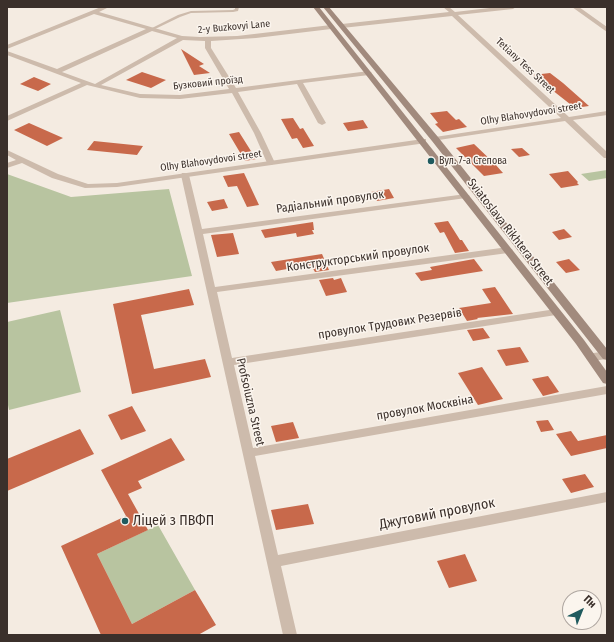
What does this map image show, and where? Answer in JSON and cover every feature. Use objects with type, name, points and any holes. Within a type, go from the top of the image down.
[{"type":"main road","name":"Sviatoslava Rikhtera Street","points":[[316,7],[466,196],[591,357],[607,380]]},
{"type":"main road","name":"Sviatoslava Rikhtera Street","points":[[326,7],[435,139],[607,355]]},
{"type":"street","points":[[7,47],[106,7]]},
{"type":"street","name":"Tetiany Tess Street","points":[[446,7],[607,156]]},
{"type":"street","points":[[342,26],[513,7]]},
{"type":"street","points":[[575,7],[607,30]]},
{"type":"street","name":"2-y Buzkovyi Lane","points":[[94,12],[150,30],[182,38],[208,40],[331,27]]},
{"type":"street","points":[[56,72],[150,30]]},
{"type":"street","points":[[95,86],[182,38]]},
{"type":"street","points":[[208,40],[208,48],[235,91],[258,133],[271,163]]},
{"type":"street","name":"Бузковий проїзд","points":[[7,53],[95,86],[140,96],[180,97],[369,73]]},
{"type":"street","points":[[299,82],[322,123]]},
{"type":"street","points":[[7,119],[87,83]]},
{"type":"street","name":"Olhy Blahovydovoi street","points":[[435,139],[607,113]]},
{"type":"street","name":"Olhy Blahovydovoi street","points":[[7,152],[55,176],[88,186],[117,185],[423,141]]},
{"type":"street","points":[[7,166],[22,160]]},
{"type":"street","name":"Profsoiuzna Street","points":[[185,175],[290,635]]},
{"type":"street","name":"Радіальний провулок","points":[[198,232],[466,196]]},
{"type":"street","name":"Конструкторський провулок","points":[[212,290],[508,250]]},
{"type":"street","name":"провулок Трудових Резервів","points":[[228,362],[556,312]]},
{"type":"street","points":[[591,357],[607,355]]},
{"type":"street","name":"провулок Москвіна","points":[[249,453],[607,390]]},
{"type":"street","name":"Джутовий провулок","points":[[274,562],[607,497]]},
{"type":"lane","points":[[150,30],[178,16],[191,12],[233,11],[237,10],[237,7]]},
{"type":"green space","points":[[607,170],[607,178],[589,181],[581,174]]},
{"type":"green space","points":[[7,174],[71,197],[169,189],[192,276],[7,303]]},
{"type":"green space","points":[[60,310],[81,392],[9,410],[7,400],[7,322]]},
{"type":"green space","points":[[158,525],[195,590],[132,624],[97,554]]},
{"type":"building","points":[[181,49],[204,64],[199,66],[210,73],[194,75]]},
{"type":"building","points":[[142,72],[166,80],[151,88],[126,80]]},
{"type":"building","points":[[550,73],[589,106],[575,108],[533,75]]},
{"type":"building","points":[[34,77],[51,84],[38,91],[20,84]]},
{"type":"building","points":[[447,111],[456,120],[459,119],[467,127],[443,132],[435,124],[438,123],[430,113]]},
{"type":"building","points":[[293,118],[300,129],[303,128],[314,146],[303,148],[297,138],[292,139],[281,119]]},
{"type":"building","points":[[363,120],[368,128],[348,131],[343,123]]},
{"type":"building","points":[[29,123],[63,138],[47,146],[14,130]]},
{"type":"building","points":[[239,132],[256,159],[245,161],[229,134]]},
{"type":"building","points":[[94,141],[143,146],[137,155],[87,150]]},
{"type":"building","points":[[474,144],[503,173],[484,176],[456,148]]},
{"type":"building","points":[[522,148],[530,155],[519,157],[511,149]]},
{"type":"building","points":[[568,171],[579,185],[561,188],[549,174]]},
{"type":"building","points":[[244,173],[259,205],[247,207],[237,186],[228,187],[223,176]]},
{"type":"building","points":[[389,189],[394,198],[377,201],[371,192]]},
{"type":"building","points":[[224,199],[228,208],[212,211],[207,202]]},
{"type":"building","points":[[448,221],[469,251],[455,253],[444,232],[440,233],[434,223]]},
{"type":"building","points":[[313,222],[314,230],[312,230],[314,234],[297,237],[296,233],[265,238],[261,230]]},
{"type":"building","points":[[564,229],[572,237],[559,240],[552,232]]},
{"type":"building","points":[[233,233],[239,254],[217,257],[211,235]]},
{"type":"building","points":[[322,254],[329,270],[315,272],[309,265],[276,271],[271,262]]},
{"type":"building","points":[[474,259],[483,271],[421,281],[415,273],[432,270],[430,267]]},
{"type":"building","points":[[569,259],[580,270],[566,273],[556,262]]},
{"type":"building","points":[[333,278],[334,280],[341,278],[347,292],[326,296],[319,280]]},
{"type":"building","points":[[495,287],[513,314],[477,318],[478,319],[467,321],[459,308],[491,303],[482,289]]},
{"type":"building","points":[[189,289],[194,305],[141,315],[154,369],[205,359],[211,377],[132,394],[113,304]]},
{"type":"building","points":[[483,328],[490,338],[473,341],[467,330]]},
{"type":"building","points":[[520,347],[529,362],[506,366],[497,350]]},
{"type":"building","points":[[482,367],[503,399],[478,405],[458,373]]},
{"type":"building","points":[[548,376],[559,392],[543,396],[532,379]]},
{"type":"building","points":[[132,406],[146,431],[121,440],[108,415]]},
{"type":"building","points":[[548,420],[554,430],[541,432],[536,421]]},
{"type":"building","points":[[293,422],[299,438],[276,442],[271,426]]},
{"type":"building","points":[[80,429],[94,454],[7,491],[7,459]]},
{"type":"building","points":[[571,431],[578,441],[607,435],[607,448],[571,456],[556,434]]},
{"type":"building","points":[[171,438],[185,460],[138,481],[142,488],[128,494],[148,530],[97,554],[132,624],[195,590],[216,625],[198,635],[101,635],[61,546],[126,516],[101,470]]},
{"type":"building","points":[[585,474],[594,487],[571,493],[562,479]]},
{"type":"building","points":[[308,504],[314,524],[276,530],[271,510]]},
{"type":"building","points":[[465,554],[477,581],[449,588],[437,561]]},
{"type":"place","name":"Вул. 7-а Степова","points":[[431,161]]},
{"type":"place","name":"Ліцей з ПВФП","points":[[125,521]]}]
